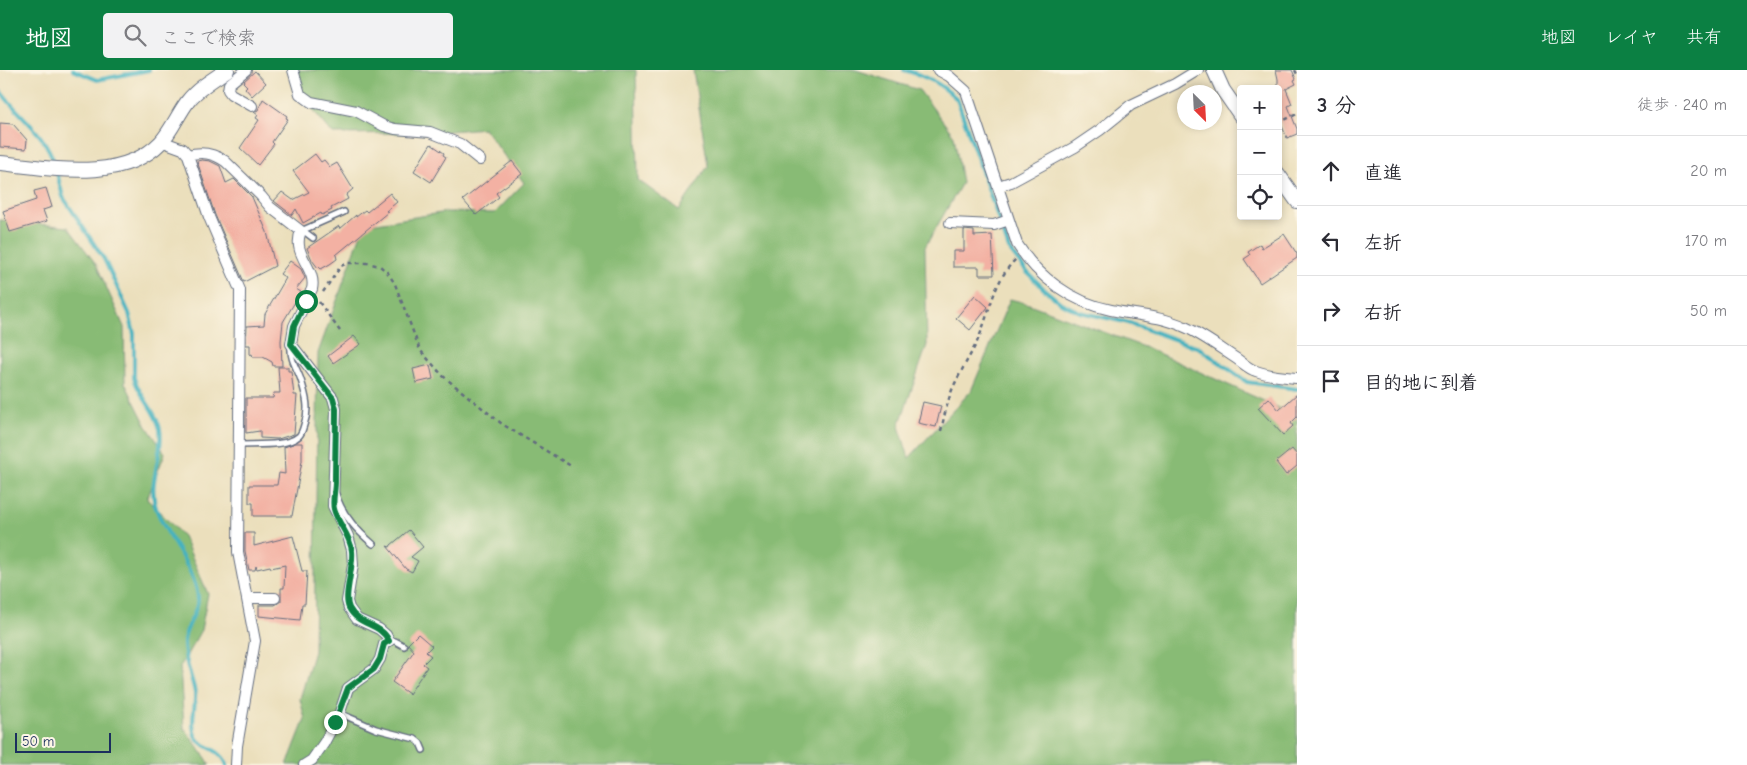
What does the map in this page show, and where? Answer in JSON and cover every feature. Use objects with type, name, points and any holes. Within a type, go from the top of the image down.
[{"type":"street","points":[[0,163],[56,168],[102,169],[124,164],[150,152],[161,141],[189,99],[227,70]]},
{"type":"street","points":[[246,70],[229,84],[228,90],[231,94],[252,106]]},
{"type":"street","points":[[293,70],[300,94],[311,102],[356,111],[384,126],[395,129],[430,132],[460,144],[480,160]]},
{"type":"street","points":[[938,70],[949,76],[966,91],[1017,244],[1042,274],[1062,291],[1082,303],[1110,310],[1159,318],[1184,327],[1255,371],[1274,376],[1297,378]]},
{"type":"street","points":[[998,186],[1011,182],[1075,147],[1131,105],[1175,84],[1198,70]]},
{"type":"street","points":[[1214,70],[1223,90],[1237,110]]},
{"type":"street","points":[[161,141],[183,149],[188,155],[209,218],[240,290],[238,552],[255,641],[237,746],[236,765]]},
{"type":"street","points":[[188,155],[205,152],[225,160],[270,207],[301,231],[299,250],[313,283],[312,289],[294,326],[291,344],[333,398],[336,409],[333,506],[348,536],[352,550],[352,565],[347,596],[349,608],[362,622],[383,632],[389,641],[384,644],[380,659],[374,669],[348,688],[339,713],[320,750],[312,760],[304,765]]},
{"type":"street","points":[[1279,175],[1297,201]]},
{"type":"street","points":[[950,223],[994,225],[1008,220]]},
{"type":"street","points":[[247,598],[275,598]]},
{"type":"lane","points":[[301,231],[344,212]]},
{"type":"lane","points":[[301,231],[306,232],[313,238]]},
{"type":"lane","points":[[239,445],[284,442],[299,436],[302,431],[308,410],[307,400],[297,370],[291,359],[291,344]]},
{"type":"lane","points":[[335,489],[343,510],[352,524],[373,544]]},
{"type":"lane","points":[[389,641],[395,641],[404,646]]},
{"type":"lane","points":[[339,713],[376,729],[415,739],[420,743],[423,750]]},
{"type":"path","points":[[1296,70],[1297,74]]},
{"type":"path","points":[[1282,120],[1297,114]]},
{"type":"path","points":[[941,431],[953,388],[977,341],[999,279],[1022,252]]},
{"type":"path","points":[[315,307],[342,266],[347,263],[367,263],[380,266],[396,284],[420,350],[443,376],[502,424],[570,466]]},
{"type":"path","points":[[318,301],[340,331]]},
{"type":"green space","points":[[298,70],[636,70],[638,180],[679,210],[708,166],[693,70],[856,70],[919,90],[954,136],[962,183],[925,247],[927,345],[899,426],[909,458],[971,391],[1010,299],[1029,304],[1149,349],[1297,416],[1297,765],[287,765],[305,719],[300,699],[314,651],[318,353],[364,225],[447,212],[495,213],[524,183],[484,128],[428,133],[333,134],[300,94]]},
{"type":"green space","points":[[0,220],[68,227],[96,264],[124,327],[125,383],[146,425],[165,453],[147,499],[183,536],[208,594],[201,630],[180,667],[184,728],[210,765],[0,765]]},
{"type":"building","points":[[1276,70],[1292,70],[1296,79],[1294,80],[1296,84],[1286,89],[1292,104],[1288,106],[1297,129],[1297,134],[1287,138],[1282,126],[1282,85],[1278,85]]},
{"type":"building","points":[[255,71],[266,83],[252,96],[245,88],[247,86],[243,82]]},
{"type":"building","points":[[263,99],[287,116],[286,118],[288,119],[272,142],[274,144],[258,165],[240,148],[259,120],[256,118],[258,115],[254,112],[258,110]]},
{"type":"building","points":[[0,123],[13,124],[27,140],[26,149],[0,147]]},
{"type":"building","points":[[431,144],[444,153],[443,155],[446,157],[431,182],[414,171]]},
{"type":"building","points":[[315,154],[321,162],[324,160],[330,167],[337,163],[353,189],[346,195],[348,199],[331,208],[332,210],[322,215],[321,213],[303,223],[296,209],[292,215],[274,201],[282,192],[293,200],[309,192],[293,171]]},
{"type":"building","points":[[197,161],[210,161],[220,166],[226,183],[234,179],[252,197],[267,232],[275,266],[244,282],[215,215]]},
{"type":"building","points":[[512,161],[522,174],[496,193],[499,197],[476,215],[463,200]]},
{"type":"building","points":[[46,188],[52,207],[43,210],[47,221],[10,232],[3,211],[36,200],[34,191]]},
{"type":"building","points":[[390,193],[397,202],[386,211],[388,212],[336,255],[337,259],[321,269],[318,268],[307,248],[339,226],[340,229],[356,215],[356,217],[365,210],[367,212]]},
{"type":"building","points":[[964,230],[974,231],[974,236],[992,235],[994,275],[979,275],[979,267],[953,267],[953,251],[964,251]]},
{"type":"building","points":[[1284,234],[1297,254],[1297,258],[1260,283],[1244,259],[1250,255],[1248,252],[1260,244],[1262,248]]},
{"type":"building","points":[[290,261],[301,269],[305,278],[296,289],[301,292],[283,322],[281,341],[282,366],[273,366],[272,362],[263,357],[253,357],[252,354],[250,355],[250,345],[246,345],[247,326],[264,325],[265,314],[286,278],[280,274]]},
{"type":"building","points":[[975,295],[988,307],[970,330],[956,318]]},
{"type":"building","points":[[354,336],[361,344],[333,363],[328,356]]},
{"type":"building","points":[[430,365],[433,379],[416,383],[413,369]]},
{"type":"building","points":[[278,367],[288,367],[288,371],[291,371],[294,395],[297,395],[294,434],[278,439],[260,438],[260,431],[246,433],[246,398],[273,398],[274,393],[280,393]]},
{"type":"building","points":[[1297,394],[1297,417],[1291,423],[1293,426],[1283,435],[1258,408],[1269,398],[1279,410]]},
{"type":"building","points":[[923,402],[941,406],[936,427],[918,423]]},
{"type":"building","points":[[302,443],[302,461],[292,516],[253,516],[253,503],[249,503],[249,485],[277,485],[279,473],[285,474],[284,447]]},
{"type":"building","points":[[1292,449],[1297,455],[1297,466],[1286,475],[1276,462]]},
{"type":"building","points":[[409,530],[423,547],[411,557],[418,561],[412,572],[406,569],[387,546],[390,547]]},
{"type":"building","points":[[245,533],[254,533],[254,546],[293,536],[302,571],[307,571],[305,604],[302,604],[300,620],[259,616],[259,605],[275,605],[281,601],[281,588],[284,588],[285,565],[257,569],[256,566],[255,570],[249,570],[245,551]]},
{"type":"building","points":[[418,634],[432,646],[426,652],[431,656],[423,664],[427,667],[409,694],[392,682],[414,651],[408,644]]},
{"type":"waterway","points":[[73,70],[97,80],[149,70]]},
{"type":"waterway","points":[[904,70],[932,81],[957,99],[1009,249],[1027,272],[1061,303],[1080,312],[1129,323],[1199,348],[1247,382],[1297,389]]},
{"type":"waterway","points":[[0,91],[46,144],[55,166]]},
{"type":"waterway","points":[[57,173],[63,197],[104,259],[129,313],[134,334],[134,378],[160,429],[160,448],[153,489],[156,508],[160,519],[192,576],[198,598],[196,609],[184,641],[186,661],[195,693],[193,719],[195,735],[200,742],[220,754],[227,765]]},
{"type":"route","points":[[306,301],[294,326],[291,344],[333,398],[336,409],[333,506],[348,536],[352,550],[350,586],[347,601],[349,608],[357,618],[370,626],[380,629],[389,641],[384,644],[380,659],[374,669],[368,675],[350,685],[335,722]]}]
